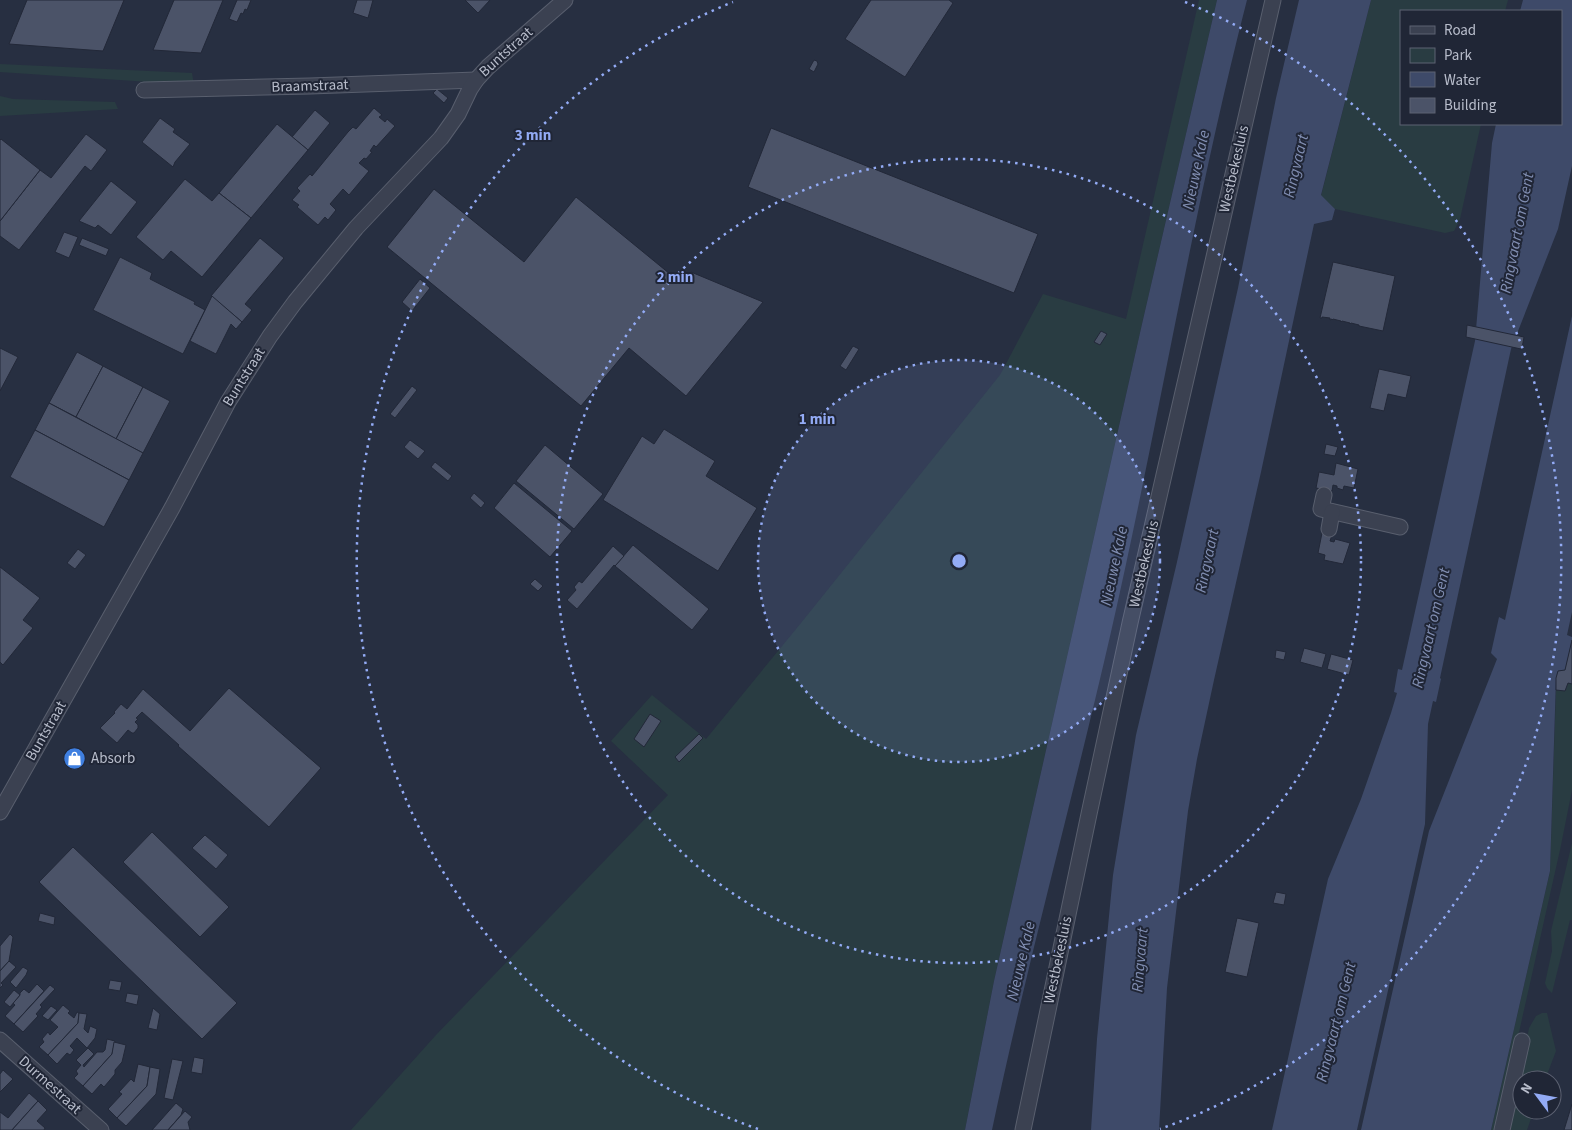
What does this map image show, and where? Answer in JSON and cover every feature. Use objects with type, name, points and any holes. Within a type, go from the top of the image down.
[{"type":"street","name":"Buntstraat","points":[[0,812],[172,508],[228,402],[256,358],[295,302],[344,242],[442,138],[458,114],[476,80],[488,67],[565,0]]},
{"type":"street","name":"Westbekesluis","points":[[1023,1130],[1088,814],[1130,624],[1273,0]]},
{"type":"street","name":"Braamstraat","points":[[144,90],[476,80]]},
{"type":"street","points":[[1324,495],[1320,509],[1400,527]]},
{"type":"street","points":[[1329,529],[1332,512]]},
{"type":"street","name":"Durmestraat","points":[[0,1040],[101,1130]]},
{"type":"street","points":[[1502,1130],[1522,1041]]},
{"type":"green space","points":[[1199,0],[1217,0],[994,981],[965,1130],[351,1130],[436,1035],[668,795],[611,741],[652,695],[706,739],[1000,375],[1043,294],[1126,319]]},
{"type":"green space","points":[[1371,0],[1508,0],[1505,10],[1400,10],[1400,125],[1481,125],[1460,219],[1454,231],[1445,233],[1335,209],[1321,196]]},
{"type":"green space","points":[[0,64],[192,73],[194,85],[0,72]]},
{"type":"green space","points":[[0,96],[13,99],[115,102],[118,109],[0,116]]},
{"type":"green space","points":[[1568,683],[1572,684],[1572,790],[1497,1130],[1491,1130],[1550,871],[1556,690],[1565,691]]},
{"type":"green space","points":[[1572,843],[1572,920],[1570,920],[1552,993],[1545,983],[1552,951],[1551,931]]},
{"type":"green space","points":[[1547,1013],[1556,1051],[1549,1070],[1520,1070],[1529,1028],[1536,1016]]},
{"type":"green space","points":[[1512,1109],[1512,1120],[1530,1120],[1527,1130],[1511,1130],[1510,1119]]},
{"type":"water","name":"Nieuwe Kale","points":[[1217,0],[1247,0],[1193,236],[1111,632],[1020,1005],[992,1130],[965,1130],[994,981]]},
{"type":"water","name":"Ringvaart","points":[[1299,0],[1371,0],[1321,195],[1335,209],[1332,220],[1314,224],[1197,759],[1188,811],[1167,988],[1159,1130],[1091,1130],[1097,1039],[1113,875],[1136,735],[1238,288],[1276,98]]},
{"type":"water","name":"Ringvaart om Gent","points":[[1523,0],[1572,0],[1572,166],[1558,229],[1511,349],[1436,702],[1433,701],[1428,724],[1425,824],[1357,1130],[1272,1130],[1328,879],[1361,799],[1397,693],[1394,692],[1398,669],[1402,670],[1475,341],[1492,143],[1496,125],[1562,125],[1562,10],[1520,10]]},
{"type":"water","points":[[1572,316],[1572,612],[1567,635],[1572,637],[1572,640],[1565,670],[1558,671],[1556,678],[1550,871],[1491,1130],[1361,1130],[1429,831],[1497,659],[1491,653],[1499,617],[1505,620]]},
{"type":"building","points":[[27,0],[124,0],[103,51],[9,44]]},
{"type":"building","points":[[174,0],[223,0],[201,53],[153,50]]},
{"type":"building","points":[[237,0],[251,0],[247,10],[245,9],[243,14],[241,13],[237,22],[229,19]]},
{"type":"building","points":[[357,0],[373,0],[368,18],[353,13]]},
{"type":"building","points":[[465,0],[490,0],[478,13]]},
{"type":"building","points":[[871,0],[949,0],[953,3],[905,77],[845,39]]},
{"type":"building","points":[[814,60],[818,64],[814,72],[809,69]]},
{"type":"building","points":[[437,89],[448,98],[444,103],[433,93]]},
{"type":"building","points":[[374,108],[382,115],[379,117],[385,122],[387,119],[395,126],[376,147],[374,145],[370,151],[372,152],[366,159],[364,158],[359,163],[369,171],[349,195],[343,189],[330,204],[336,210],[328,220],[325,217],[318,225],[297,207],[299,205],[292,200],[300,191],[297,188],[310,174],[312,176],[348,132],[353,127],[356,129]]},
{"type":"building","points":[[315,110],[330,123],[308,150],[292,137]]},
{"type":"building","points":[[160,118],[175,129],[173,132],[190,144],[173,167],[142,142]]},
{"type":"building","points":[[277,124],[308,150],[251,218],[219,193]]},
{"type":"building","points":[[771,128],[1038,234],[1014,293],[748,187]]},
{"type":"building","points":[[86,134],[107,150],[91,171],[85,166],[19,250],[0,236],[0,221],[40,170],[51,178]]},
{"type":"building","points":[[0,140],[40,170],[0,221]]},
{"type":"building","points":[[185,179],[212,201],[219,193],[251,218],[202,277],[171,251],[163,260],[136,237]]},
{"type":"building","points":[[111,181],[137,202],[111,235],[98,225],[95,228],[79,221]]},
{"type":"building","points":[[434,189],[524,262],[576,197],[681,283],[691,272],[763,302],[686,396],[629,348],[581,406],[387,247]]},
{"type":"building","points":[[64,232],[78,237],[69,258],[55,252]]},
{"type":"building","points":[[82,238],[109,249],[106,256],[79,245]]},
{"type":"building","points":[[260,238],[284,258],[245,304],[252,310],[242,322],[211,296]]},
{"type":"building","points":[[120,257],[152,273],[150,279],[195,302],[194,304],[205,310],[183,354],[93,310]]},
{"type":"building","points":[[1333,262],[1395,276],[1383,331],[1333,319],[1330,320],[1330,318],[1320,318]]},
{"type":"building","points":[[420,279],[430,288],[412,311],[402,302]]},
{"type":"building","points":[[212,296],[242,322],[236,329],[231,324],[216,354],[190,341]]},
{"type":"building","points":[[1467,325],[1524,337],[1522,348],[1466,337]]},
{"type":"building","points":[[1101,331],[1107,334],[1100,345],[1094,342]]},
{"type":"building","points":[[853,346],[859,349],[846,370],[840,366]]},
{"type":"building","points":[[0,348],[18,357],[0,391]]},
{"type":"building","points":[[77,352],[103,366],[76,417],[49,403]]},
{"type":"building","points":[[103,366],[143,387],[116,439],[76,417]]},
{"type":"building","points":[[1379,369],[1411,376],[1406,398],[1388,394],[1384,411],[1370,408]]},
{"type":"building","points":[[412,386],[417,390],[395,418],[390,414]]},
{"type":"building","points":[[143,387],[170,401],[143,453],[116,439]]},
{"type":"building","points":[[49,403],[143,453],[129,480],[35,430]]},
{"type":"building","points":[[664,429],[715,461],[706,476],[757,508],[718,571],[603,500],[642,436],[654,444]]},
{"type":"building","points":[[35,430],[129,480],[104,527],[10,477]]},
{"type":"building","points":[[410,440],[425,451],[418,459],[404,447]]},
{"type":"building","points":[[1326,444],[1338,447],[1335,456],[1324,454]]},
{"type":"building","points":[[545,445],[603,494],[574,529],[516,481]]},
{"type":"building","points":[[435,462],[452,476],[448,481],[431,467]]},
{"type":"building","points":[[1336,463],[1358,469],[1354,488],[1344,486],[1343,490],[1333,485],[1332,491],[1316,488],[1319,472],[1334,475]]},
{"type":"building","points":[[514,483],[572,531],[550,557],[494,508]]},
{"type":"building","points":[[474,493],[485,503],[481,508],[470,498]]},
{"type":"building","points":[[1322,533],[1332,535],[1330,541],[1334,542],[1335,539],[1350,543],[1343,564],[1324,560],[1325,555],[1318,553]]},
{"type":"building","points":[[633,545],[709,609],[692,630],[615,566]]},
{"type":"building","points":[[613,546],[624,556],[614,565],[577,609],[567,600],[576,590],[574,587],[579,581],[582,583]]},
{"type":"building","points":[[78,549],[86,555],[75,569],[67,563]]},
{"type":"building","points":[[0,567],[40,598],[23,620],[33,628],[3,665],[0,662]]},
{"type":"building","points":[[535,579],[543,586],[538,591],[530,584]]},
{"type":"building","points":[[1572,640],[1572,684],[1568,683],[1565,691],[1556,690],[1558,671],[1565,670]]},
{"type":"building","points":[[1304,648],[1326,654],[1322,668],[1300,662]]},
{"type":"building","points":[[1276,650],[1286,652],[1284,660],[1275,658]]},
{"type":"building","points":[[1331,654],[1353,660],[1349,675],[1327,669]]},
{"type":"building","points":[[229,688],[321,768],[269,827],[142,712],[136,718],[138,719],[135,722],[138,728],[134,733],[128,730],[117,743],[100,728],[121,704],[127,709],[143,689],[190,731]]},
{"type":"building","points":[[650,714],[661,721],[644,747],[634,739]]},
{"type":"building","points":[[699,734],[703,738],[679,762],[675,757]]},
{"type":"building","points":[[152,832],[229,907],[200,937],[123,862]]},
{"type":"building","points":[[205,835],[228,855],[216,869],[192,848]]},
{"type":"building","points":[[73,847],[237,1003],[202,1039],[39,882]]},
{"type":"building","points":[[1276,892],[1286,894],[1284,905],[1273,903]]},
{"type":"building","points":[[40,913],[55,917],[54,925],[38,921]]},
{"type":"building","points":[[1237,918],[1259,923],[1247,977],[1225,972]]},
{"type":"building","points":[[10,934],[13,937],[9,961],[0,971],[0,946]]},
{"type":"building","points":[[9,961],[16,967],[1,983],[3,985],[0,988],[0,971]]},
{"type":"building","points":[[23,967],[28,970],[16,988],[10,982]]},
{"type":"building","points":[[110,980],[122,982],[120,991],[108,989]]},
{"type":"building","points":[[37,984],[44,991],[14,1024],[5,1016],[15,1005],[13,1003],[24,989],[29,993]]},
{"type":"building","points":[[50,985],[55,989],[40,1005],[42,1007],[36,1014],[38,1016],[23,1032],[14,1024]]},
{"type":"building","points":[[14,990],[20,995],[10,1007],[4,1002]]},
{"type":"building","points":[[127,993],[139,995],[137,1005],[125,1002]]},
{"type":"building","points":[[63,1005],[74,1018],[77,1012],[79,1013],[78,1023],[48,1055],[39,1047],[44,1042],[42,1039],[48,1032],[50,1035],[58,1027],[50,1020]]},
{"type":"building","points":[[51,1006],[57,1010],[48,1020],[42,1016]]},
{"type":"building","points":[[153,1008],[160,1014],[157,1030],[148,1028]]},
{"type":"building","points":[[79,1013],[87,1014],[84,1029],[88,1033],[90,1026],[97,1029],[95,1038],[87,1048],[77,1038],[70,1046],[74,1050],[70,1055],[67,1053],[57,1064],[48,1055],[78,1023]]},
{"type":"building","points":[[107,1039],[115,1041],[112,1054],[83,1086],[74,1078],[78,1074],[76,1071],[81,1065],[76,1060],[88,1048],[94,1054],[83,1065],[84,1067],[97,1052],[105,1050]]},
{"type":"building","points":[[114,1042],[126,1045],[122,1062],[104,1087],[101,1084],[92,1094],[83,1086],[112,1054]]},
{"type":"building","points":[[194,1057],[204,1059],[202,1074],[191,1072]]},
{"type":"building","points":[[172,1059],[183,1061],[173,1100],[164,1098]]},
{"type":"building","points":[[138,1064],[150,1067],[147,1086],[117,1118],[108,1109],[122,1094],[119,1092],[131,1079],[134,1082]]},
{"type":"building","points":[[150,1067],[160,1069],[156,1094],[126,1126],[117,1118],[147,1086]]},
{"type":"building","points":[[3,1070],[13,1079],[0,1092],[0,1074]]},
{"type":"building","points":[[29,1093],[38,1101],[12,1130],[0,1130],[0,1112],[8,1118]]},
{"type":"building","points":[[38,1101],[47,1110],[37,1121],[45,1128],[44,1130],[12,1130]]},
{"type":"building","points":[[176,1103],[183,1109],[181,1115],[168,1130],[152,1130]]},
{"type":"building","points":[[1572,1104],[1572,1130],[1564,1130]]},
{"type":"building","points":[[185,1111],[192,1117],[188,1122],[190,1130],[168,1130]]},
{"type":"place","name":"Absorb","points":[[75,758]]}]
